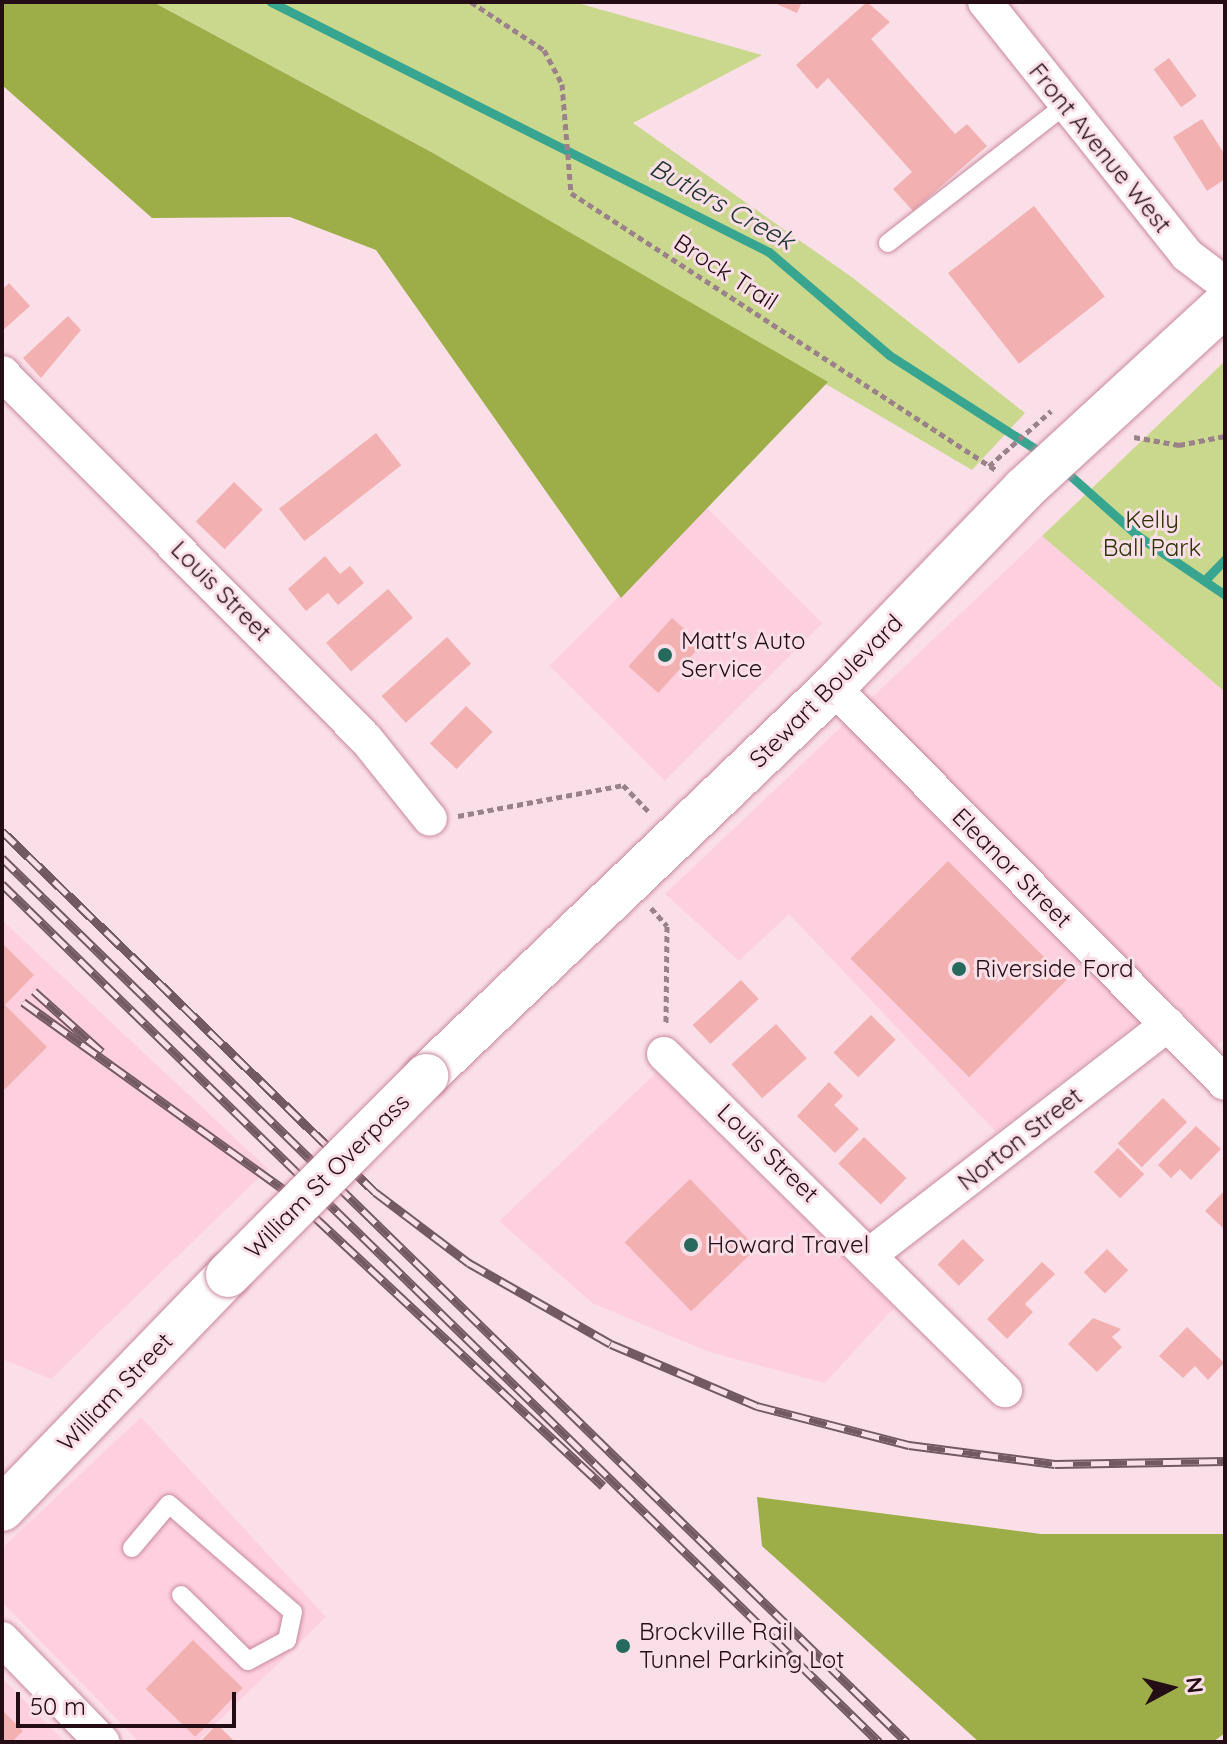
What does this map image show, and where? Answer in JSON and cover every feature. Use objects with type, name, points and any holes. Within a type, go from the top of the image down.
[{"type":"main road","name":"Stewart Boulevard","points":[[426,1076],[833,687],[1007,478],[1068,421],[1225,304]]},
{"type":"main road","name":"William St Overpass","points":[[228,1275],[426,1076]]},
{"type":"main road","name":"William Street","points":[[2,1509],[228,1275]]},
{"type":"street","name":"Front Avenue West","points":[[985,2],[1064,106],[1187,255],[1225,284]]},
{"type":"street","name":"Louis Street","points":[[2,373],[366,739],[430,819]]},
{"type":"street","name":"Eleanor Street","points":[[833,687],[1225,1083]]},
{"type":"street","name":"Norton Street","points":[[872,1253],[1168,1024]]},
{"type":"street","name":"Louis Street","points":[[664,1054],[872,1253],[1005,1390]]},
{"type":"street","points":[[2,1639],[102,1742]]},
{"type":"lane","points":[[888,243],[1064,106]]},
{"type":"lane","points":[[132,1548],[169,1504],[203,1542],[293,1612],[287,1640],[248,1661],[181,1595]]},
{"type":"path","name":"Brock Trail","points":[[471,2],[544,50],[562,84],[571,137],[571,193],[1007,478]]},
{"type":"path","points":[[1007,478],[1068,421]]},
{"type":"path","points":[[1134,437],[1179,445],[1225,436]]},
{"type":"path","points":[[430,819],[623,785],[674,839]]},
{"type":"path","points":[[628,884],[667,926],[664,1054]]},
{"type":"shaded area","points":[[707,508],[822,623],[665,781],[549,666]]},
{"type":"shaded area","points":[[1042,536],[1225,692],[1225,1038],[1215,1048],[1170,998],[996,1132],[789,914],[739,961],[665,894]]},
{"type":"shaded area","points":[[2,920],[268,1169],[51,1379],[2,1359]]},
{"type":"shaded area","points":[[656,1073],[894,1308],[825,1383],[709,1352],[592,1303],[499,1221]]},
{"type":"shaded area","points":[[141,1417],[326,1617],[197,1742],[139,1742],[2,1602],[2,1548]]},
{"type":"shaded area","points":[[2,1678],[65,1742],[2,1742]]},
{"type":"green space","points":[[2,2],[153,2],[433,153],[828,382],[621,598],[376,250],[290,217],[152,218],[2,85]]},
{"type":"green space","points":[[153,2],[574,2],[762,55],[633,123],[853,278],[1025,413],[972,470],[433,153]]},
{"type":"green space","name":"Kelly Ball Park","points":[[1225,361],[1225,692],[1042,536]]},
{"type":"green space","points":[[757,1497],[1041,1534],[1225,1534],[1225,1733],[1213,1742],[979,1742],[762,1546]]},
{"type":"building","points":[[772,2],[802,2],[797,13]]},
{"type":"building","points":[[867,2],[890,22],[871,39],[955,134],[967,124],[987,146],[913,211],[893,189],[912,172],[828,78],[817,89],[796,65]]},
{"type":"building","points":[[1169,58],[1197,96],[1181,107],[1154,69]]},
{"type":"building","points":[[1202,119],[1225,155],[1225,179],[1207,191],[1173,137]]},
{"type":"building","points":[[1034,206],[1105,297],[1019,364],[948,273]]},
{"type":"building","points":[[9,283],[30,306],[2,331],[2,290]]},
{"type":"building","points":[[68,316],[81,330],[41,378],[23,358]]},
{"type":"building","points":[[376,433],[401,465],[304,541],[279,509]]},
{"type":"building","points":[[234,482],[263,510],[225,549],[196,522]]},
{"type":"building","points":[[325,556],[340,574],[350,566],[364,583],[338,605],[328,593],[306,611],[288,589]]},
{"type":"building","points":[[388,589],[413,618],[351,671],[326,643]]},
{"type":"building","name":"Matt's Auto Service","points":[[672,618],[702,645],[658,693],[629,666]]},
{"type":"building","points":[[447,637],[471,664],[406,723],[382,696]]},
{"type":"building","points":[[466,706],[493,732],[456,769],[430,743]]},
{"type":"building","name":"Riverside Ford","points":[[948,861],[1067,980],[969,1077],[850,959]]},
{"type":"building","points":[[2,943],[34,975],[5,1005],[47,1047],[2,1092]]},
{"type":"building","points":[[741,980],[759,999],[710,1044],[693,1025]]},
{"type":"building","points":[[871,1015],[896,1040],[858,1077],[834,1052]]},
{"type":"building","points":[[776,1024],[807,1058],[762,1098],[731,1064]]},
{"type":"building","points":[[829,1082],[843,1096],[834,1105],[859,1129],[835,1153],[797,1116]]},
{"type":"building","points":[[1163,1098],[1187,1122],[1142,1167],[1118,1143]]},
{"type":"building","points":[[1196,1126],[1221,1149],[1191,1180],[1180,1169],[1171,1178],[1158,1165]]},
{"type":"building","points":[[864,1137],[906,1178],[881,1205],[838,1164]]},
{"type":"building","points":[[1118,1148],[1144,1174],[1120,1198],[1094,1172]]},
{"type":"building","name":"Howard Travel","points":[[690,1179],[757,1248],[691,1311],[625,1242]]},
{"type":"building","points":[[1224,1191],[1225,1225],[1223,1228],[1205,1211]]},
{"type":"building","points":[[963,1239],[984,1260],[959,1286],[938,1264]]},
{"type":"building","points":[[1107,1249],[1128,1270],[1105,1294],[1084,1272]]},
{"type":"building","points":[[1042,1262],[1055,1274],[1025,1304],[1033,1312],[1007,1339],[987,1319]]},
{"type":"building","points":[[1093,1318],[1121,1329],[1112,1337],[1122,1347],[1097,1372],[1068,1344]]},
{"type":"building","points":[[1187,1327],[1224,1363],[1208,1380],[1195,1366],[1183,1378],[1159,1356]]},
{"type":"building","points":[[193,1640],[243,1688],[195,1737],[146,1689]]},
{"type":"building","points":[[2,1710],[23,1731],[12,1742],[2,1742]]},
{"type":"building","points":[[217,1724],[235,1742],[200,1742]]},
{"type":"waterway","name":"Butlers Creek","points":[[271,2],[769,252],[889,355],[1043,454]]},
{"type":"waterway","name":"Butlers Creek","points":[[1064,470],[1138,536],[1225,595]]},
{"type":"waterway","points":[[1206,579],[1225,559]]},
{"type":"railway","points":[[2,831],[375,1192],[469,1263],[611,1344],[757,1406],[909,1445],[1055,1464],[1225,1461]]},
{"type":"railway","points":[[2,858],[907,1742]]},
{"type":"railway","points":[[2,884],[879,1742]]},
{"type":"railway","points":[[34,991],[102,1052]]},
{"type":"railway","points":[[23,1002],[290,1194],[603,1486]]},
{"type":"place","name":"Matt's Auto Service","points":[[665,655]]},
{"type":"place","name":"Riverside Ford","points":[[959,969]]},
{"type":"place","name":"Howard Travel","points":[[691,1245]]},
{"type":"place","name":"Brockville Rail Tunnel Parking Lot","points":[[623,1646]]}]
